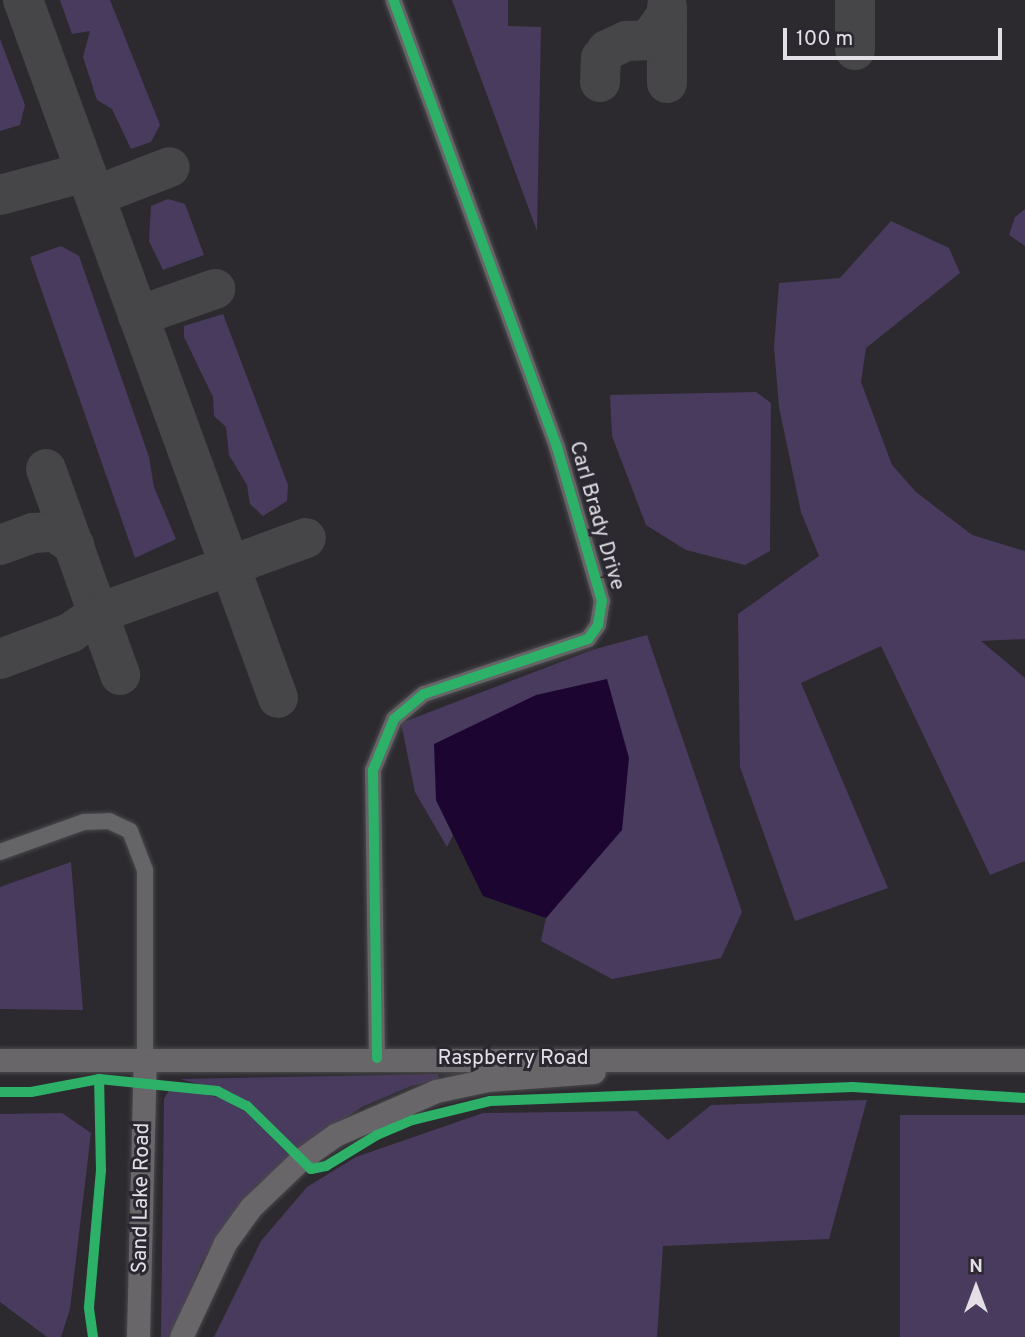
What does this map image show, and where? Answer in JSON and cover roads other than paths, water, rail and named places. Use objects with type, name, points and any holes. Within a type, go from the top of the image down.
[{"type":"main road","points":[[181,1337],[225,1244],[251,1207],[308,1154],[356,1124],[436,1091],[488,1080],[721,1059]]},
{"type":"main road","name":"Raspberry Road","points":[[0,1060],[1025,1060]]},
{"type":"main road","name":"Sand Lake Road","points":[[138,1337],[145,1060]]},
{"type":"street","name":"Carl Brady Drive","points":[[377,1058],[373,770],[394,719],[424,694],[587,639],[598,625],[602,601],[557,447],[393,0]]},
{"type":"street","points":[[0,852],[84,822],[109,821],[130,831],[145,870],[145,1060]]}]
